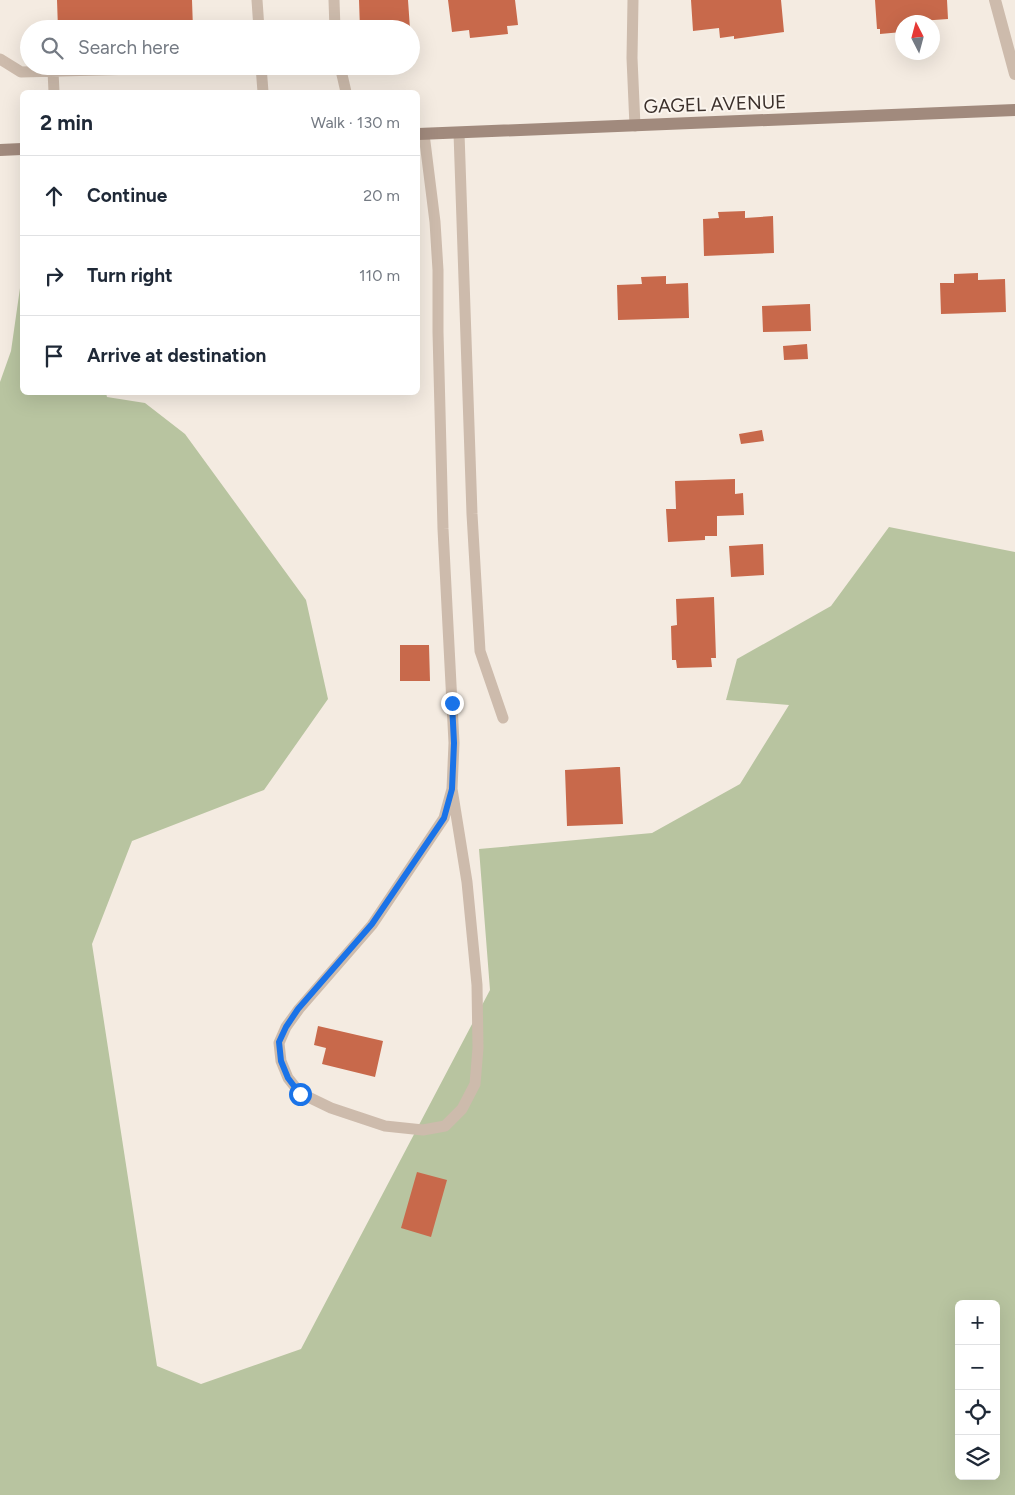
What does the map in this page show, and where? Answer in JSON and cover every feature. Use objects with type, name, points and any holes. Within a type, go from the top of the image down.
[{"type":"street","points":[[995,0],[1015,74]]},
{"type":"street","name":"GAGEL AVENUE","points":[[421,134],[1015,110]]},
{"type":"street","points":[[0,150],[20,149]]},
{"type":"lane","points":[[257,0],[258,20]]},
{"type":"lane","points":[[334,0],[335,20]]},
{"type":"lane","points":[[633,0],[632,58],[635,126]]},
{"type":"lane","points":[[0,59],[20,71]]},
{"type":"lane","points":[[54,75],[54,90]]},
{"type":"lane","points":[[262,75],[263,90]]},
{"type":"lane","points":[[342,75],[346,90]]},
{"type":"lane","points":[[458,133],[472,514],[479,642],[480,652],[503,718]]},
{"type":"lane","points":[[421,134],[436,222],[443,529],[453,733],[452,789],[467,882],[477,985],[478,1048],[475,1084],[462,1109],[445,1126],[423,1130],[384,1126],[331,1108],[300,1094],[288,1078],[281,1061],[279,1042],[298,1009],[378,916],[444,818],[452,789]]},
{"type":"green space","points":[[20,288],[20,395],[106,395],[107,397],[145,403],[185,434],[306,600],[328,699],[264,790],[132,841],[92,944],[157,1366],[201,1384],[301,1349],[490,990],[479,849],[652,833],[740,784],[789,705],[726,700],[737,659],[831,606],[889,527],[1015,552],[1015,1495],[0,1495],[0,382],[11,351]]},
{"type":"building","points":[[57,0],[192,0],[193,20],[58,20]]},
{"type":"building","points":[[359,0],[408,0],[409,20],[360,20]]},
{"type":"building","points":[[448,0],[515,0],[518,25],[507,26],[508,34],[470,38],[469,30],[452,32]]},
{"type":"building","points":[[691,0],[781,0],[784,32],[734,39],[734,36],[720,38],[719,28],[693,31]]},
{"type":"building","points":[[875,0],[947,0],[948,19],[940,20],[940,15],[895,15],[895,33],[880,34],[880,29],[877,29]]},
{"type":"building","points":[[745,211],[745,218],[773,216],[774,253],[704,256],[703,219],[719,218],[718,212]]},
{"type":"building","points":[[978,273],[978,280],[1005,279],[1006,312],[941,314],[940,283],[954,283],[954,274]]},
{"type":"building","points":[[666,276],[666,284],[688,283],[689,318],[618,320],[617,285],[642,284],[641,277]]},
{"type":"building","points":[[810,304],[811,331],[763,332],[762,306]]},
{"type":"building","points":[[807,344],[808,359],[784,360],[783,346]]},
{"type":"building","points":[[762,430],[764,441],[741,444],[739,434]]},
{"type":"building","points":[[735,479],[735,494],[743,493],[744,515],[717,516],[717,536],[705,536],[705,540],[668,542],[666,509],[676,509],[675,481]]},
{"type":"building","points":[[763,544],[764,575],[731,577],[729,546]]},
{"type":"building","points":[[714,597],[716,658],[711,658],[712,667],[677,668],[676,660],[672,660],[671,626],[677,625],[676,599]]},
{"type":"building","points":[[400,645],[429,645],[430,681],[400,681]]},
{"type":"building","points":[[620,767],[623,824],[567,826],[565,770]]},
{"type":"building","points":[[318,1026],[383,1041],[375,1077],[322,1064],[326,1048],[314,1045]]},
{"type":"building","points":[[417,1172],[447,1180],[431,1237],[401,1228]]},
{"type":"route","points":[[300,1094],[288,1078],[281,1061],[279,1042],[298,1009],[372,924],[444,818],[452,789],[454,743],[452,703]]}]
